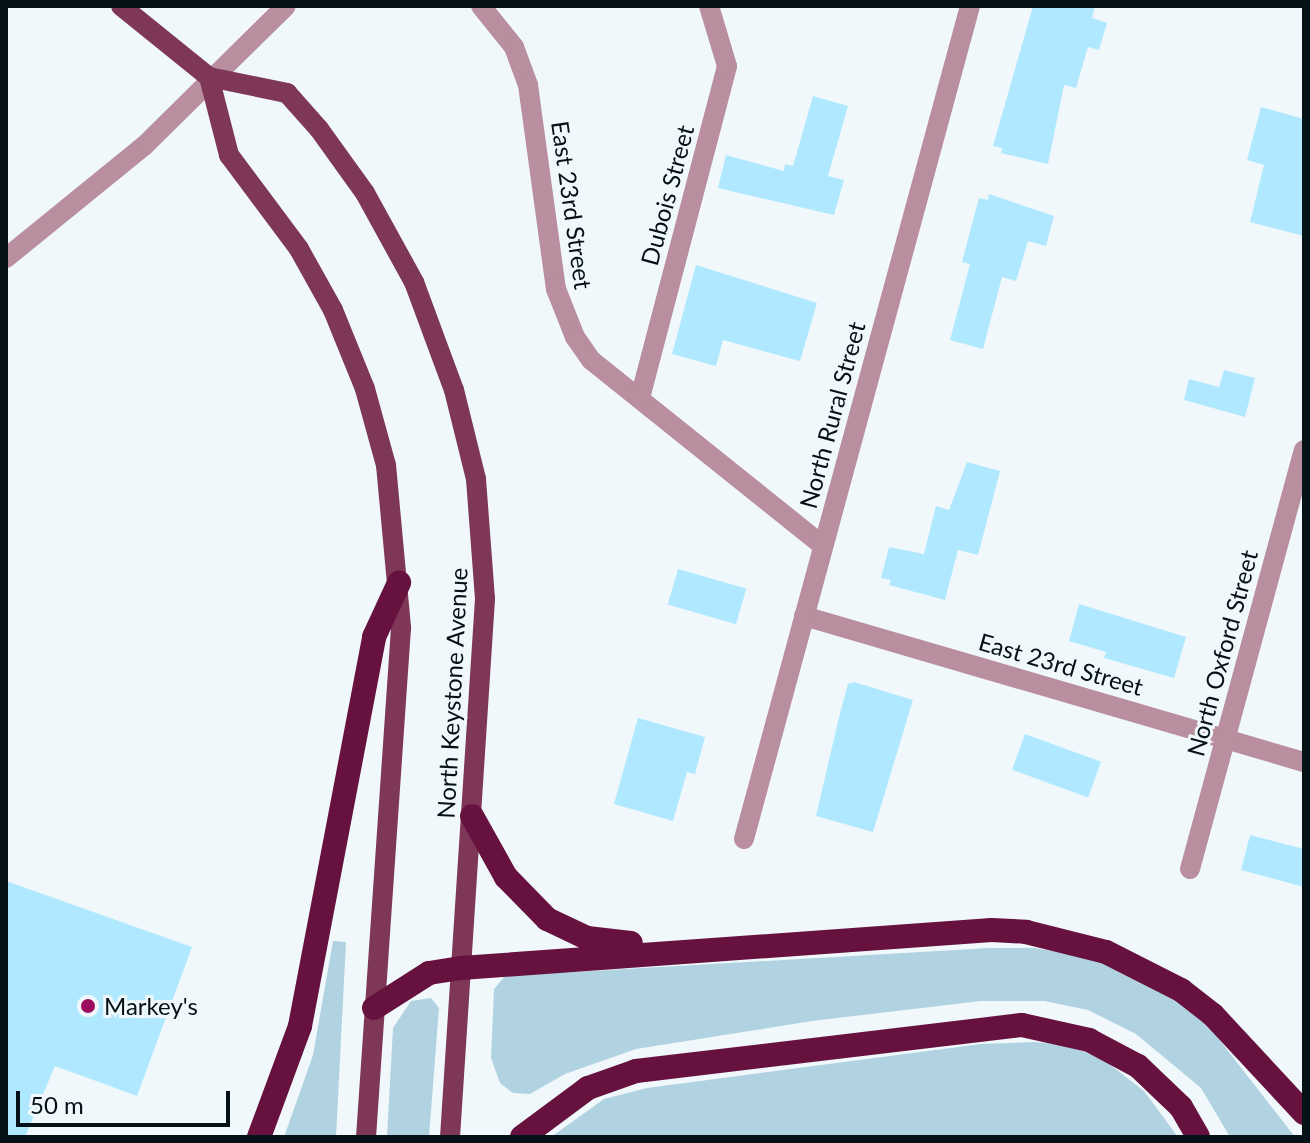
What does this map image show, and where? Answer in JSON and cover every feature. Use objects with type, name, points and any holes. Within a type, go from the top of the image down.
[{"type":"highway","points":[[259,1137],[300,1026],[374,637],[399,583]]},
{"type":"highway","points":[[472,816],[506,877],[547,919],[587,938],[681,951]]},
{"type":"highway","points":[[374,1008],[416,979],[461,968],[992,930],[1064,939],[1142,966],[1213,1015],[1304,1113]]},
{"type":"highway","points":[[522,1137],[588,1088],[636,1071],[1022,1025],[1089,1040],[1138,1066],[1181,1107],[1198,1137]]},
{"type":"main road","name":"North Keystone Avenue","points":[[121,6],[209,77],[287,93],[319,129],[379,218],[437,334],[472,463],[484,555],[484,646],[450,1137]]},
{"type":"main road","points":[[209,77],[229,155],[299,249],[333,310],[365,389],[386,465],[401,628],[366,1137]]},
{"type":"street","points":[[6,258],[144,146],[209,77],[286,6]]},
{"type":"street","name":"East 23rd Street","points":[[481,6],[514,47],[528,85],[556,289],[568,326],[591,360],[823,546]]},
{"type":"street","name":"Dubois Street","points":[[640,398],[727,66],[709,6]]},
{"type":"street","name":"North Rural Street","points":[[744,839],[970,6]]},
{"type":"street","name":"North Oxford Street","points":[[1190,869],[1304,450]]},
{"type":"street","name":"East 23rd Street","points":[[804,616],[1304,762]]},
{"type":"shaded area","points":[[333,941],[346,942],[336,1137],[284,1137],[313,1055]]},
{"type":"shaded area","points":[[989,948],[1035,948],[1088,957],[1133,974],[1179,1002],[1211,1029],[1295,1137],[1230,1137],[1201,1088],[1136,1034],[1088,1010],[1044,1001],[981,1001],[812,1021],[636,1049],[565,1074],[530,1094],[513,1093],[500,1083],[491,1058],[494,989],[505,976]]},
{"type":"shaded area","points":[[431,998],[439,1008],[429,1137],[387,1137],[393,1028],[411,1001]]},
{"type":"shaded area","points":[[1035,1042],[1068,1045],[1104,1060],[1144,1091],[1178,1137],[551,1137],[604,1099],[647,1088],[981,1044]]},
{"type":"building","points":[[1033,6],[1095,6],[1092,18],[1107,23],[1099,50],[1088,47],[1076,88],[1064,85],[1048,164],[1001,153],[1002,148],[993,146]]},
{"type":"building","points":[[813,96],[848,106],[828,176],[844,180],[834,215],[718,188],[726,155],[784,171],[785,164],[793,166]]},
{"type":"building","points":[[1261,107],[1304,119],[1304,236],[1250,222],[1264,165],[1247,160]]},
{"type":"building","points":[[989,194],[1054,216],[1046,246],[1028,241],[1016,281],[1002,277],[983,349],[950,340],[970,264],[962,262],[972,224],[979,198],[988,200]]},
{"type":"building","points":[[696,265],[817,303],[800,361],[723,340],[716,366],[672,354]]},
{"type":"building","points":[[1224,370],[1255,378],[1245,417],[1184,400],[1189,379],[1219,387]]},
{"type":"building","points":[[967,462],[1000,471],[978,555],[958,550],[945,600],[889,585],[891,580],[881,578],[889,547],[924,554],[936,506],[949,510]]},
{"type":"building","points":[[678,569],[746,589],[736,624],[668,605]]},
{"type":"building","points":[[1079,604],[1186,637],[1174,678],[1104,658],[1106,652],[1069,641]]},
{"type":"building","points":[[854,682],[913,700],[873,832],[816,816],[848,684]]},
{"type":"building","points":[[638,718],[705,737],[695,774],[687,772],[673,821],[614,804]]},
{"type":"building","points":[[1025,734],[1101,762],[1088,797],[1012,770]]},
{"type":"building","points":[[1250,835],[1304,849],[1304,887],[1241,870]]},
{"type":"building","name":"Markey's","points":[[6,881],[192,947],[137,1096],[55,1066],[25,1137],[6,1137]]},
{"type":"place","name":"Markey's","points":[[88,1006]]}]
